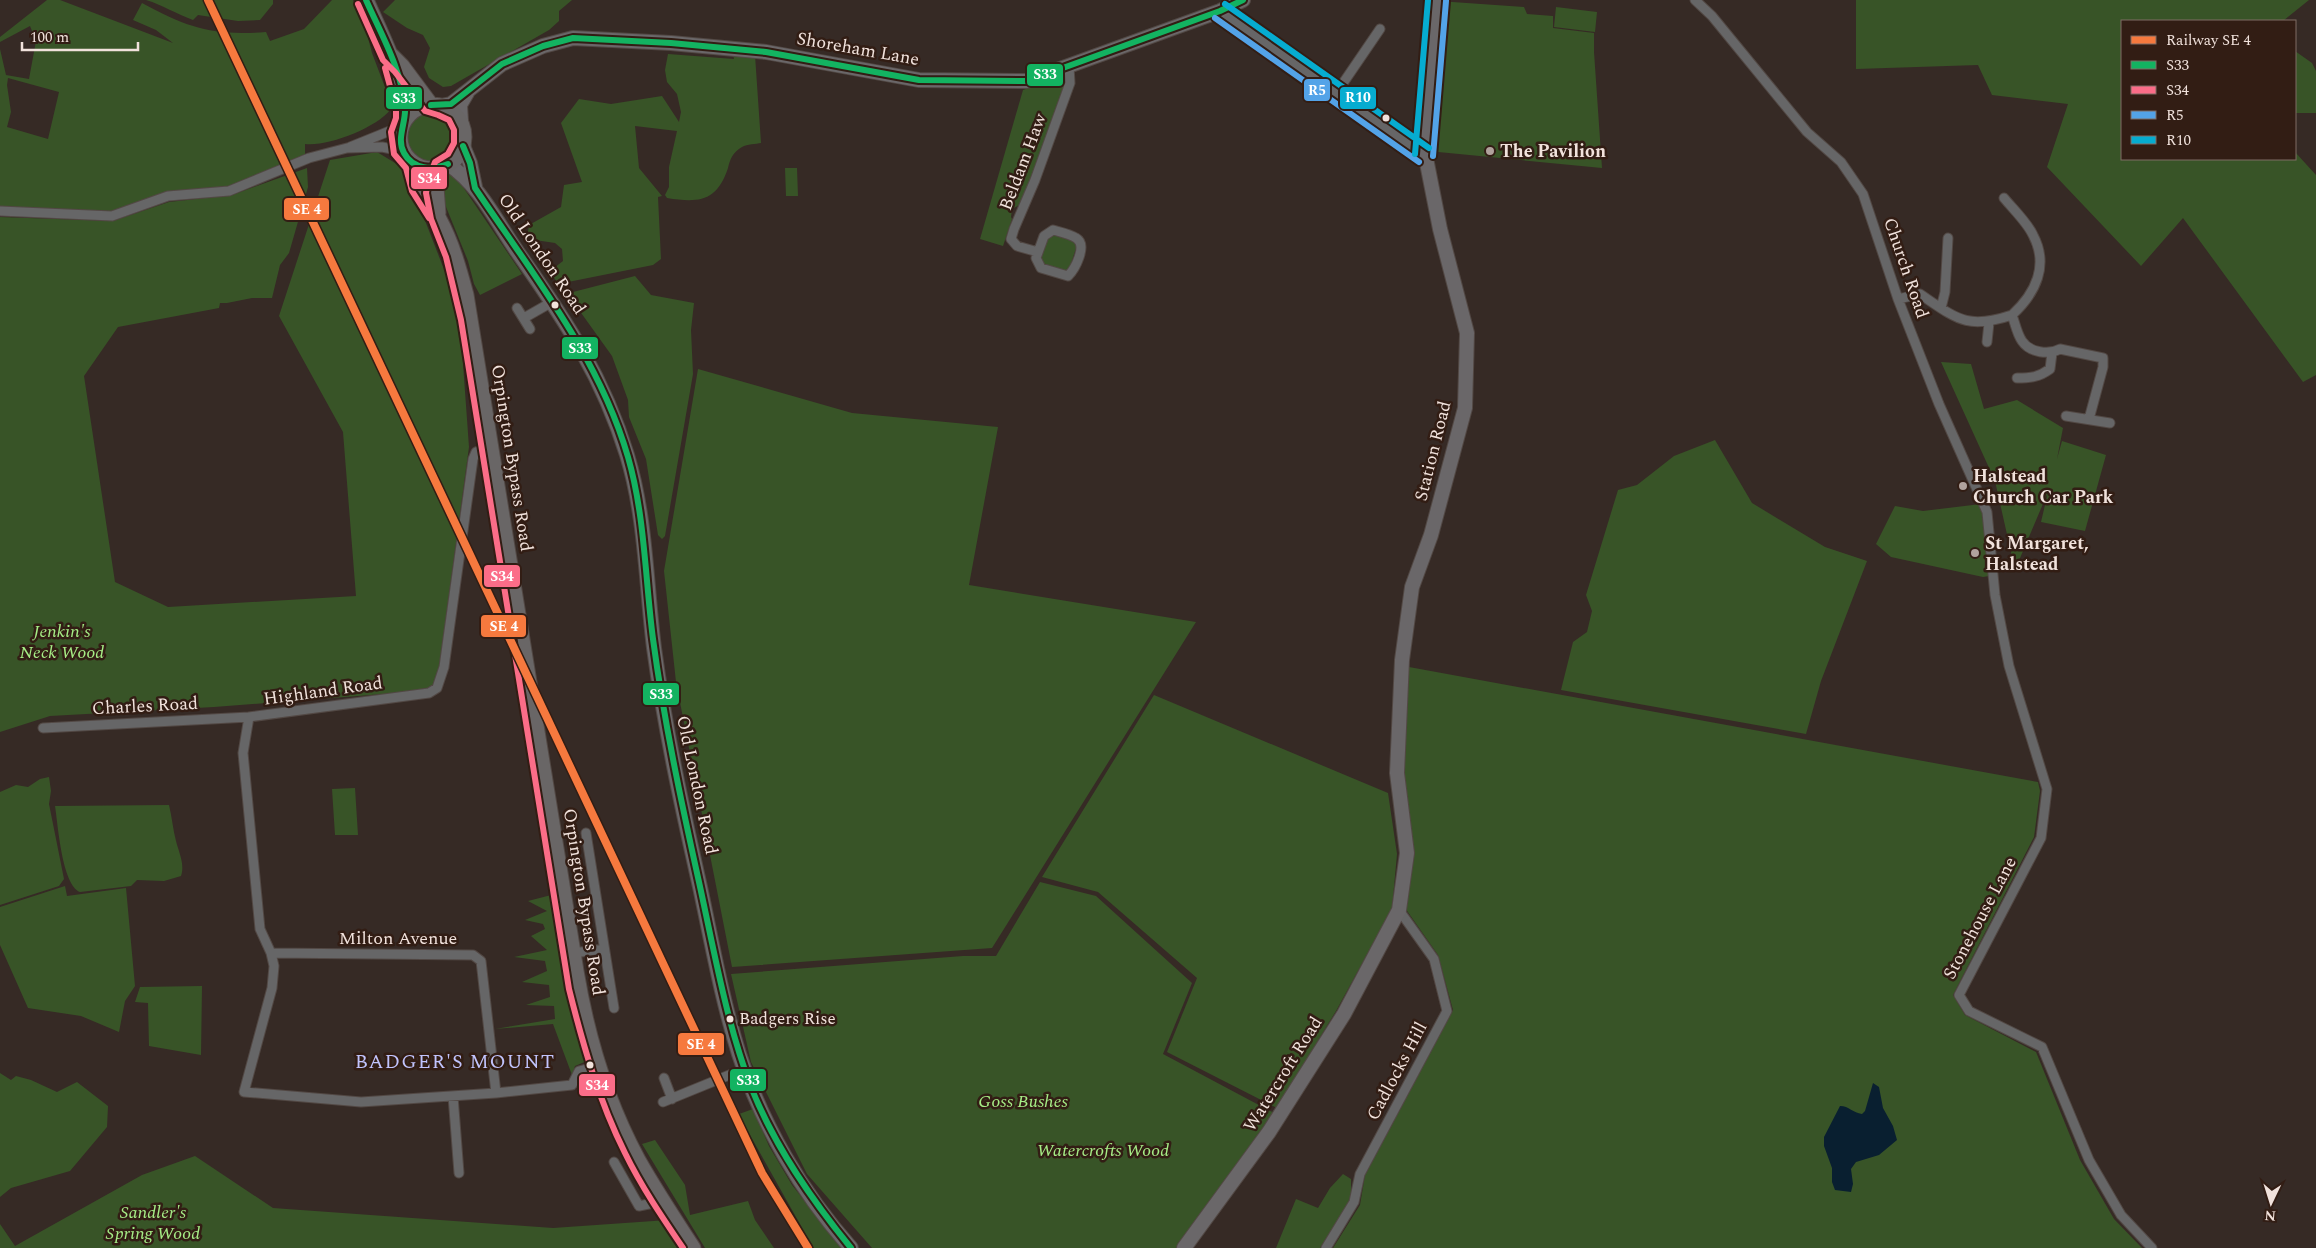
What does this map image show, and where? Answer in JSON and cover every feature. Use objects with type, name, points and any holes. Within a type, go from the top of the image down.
[{"type":"main road","points":[[366,0],[390,54],[402,92],[404,123],[400,140],[402,151],[414,164],[427,168],[445,166],[460,154],[463,146],[464,134],[460,121],[455,114],[436,105],[390,54]]},
{"type":"main road","points":[[404,123],[416,109],[436,105]]},
{"type":"main road","name":"Orpington Bypass Road","points":[[414,164],[420,187],[439,217],[454,254],[466,295],[586,1024],[598,1066],[625,1133],[693,1248]]},
{"type":"main road","name":"Orpington Bypass Road","points":[[439,217],[436,187],[445,166]]},
{"type":"street","name":"Shoreham Lane","points":[[436,105],[451,104],[502,64],[543,46],[566,39],[583,38],[671,43],[766,52],[919,80],[1027,81],[1220,11],[1243,0]]},
{"type":"street","name":"Station Road","points":[[1399,910],[1407,853],[1397,773],[1402,660],[1412,588],[1430,535],[1465,408],[1467,333],[1440,229],[1424,155],[1437,0]]},
{"type":"street","name":"Church Road","points":[[1695,0],[1712,16],[1808,132],[1841,162],[1863,194],[1898,298],[1939,404],[1987,512],[1995,595]]},
{"type":"street","points":[[1220,11],[1424,155]]},
{"type":"street","points":[[1337,92],[1380,29]]},
{"type":"street","name":"Beldam Haw","points":[[1038,252],[1017,246],[1011,239],[1035,180],[1070,83],[1069,66]]},
{"type":"street","points":[[460,121],[460,105],[467,92]]},
{"type":"street","points":[[347,148],[358,142],[395,131],[404,123]]},
{"type":"street","name":"Old London Road","points":[[463,146],[470,163],[475,188]]},
{"type":"street","points":[[0,212],[112,216],[168,196],[229,191],[309,158],[347,148],[382,147],[402,151]]},
{"type":"street","name":"Old London Road","points":[[445,166],[475,188],[552,302],[580,345],[603,389],[616,421],[634,480],[642,530],[663,712],[673,766],[724,996],[744,1069],[767,1122],[797,1176],[824,1216],[851,1248]]},
{"type":"street","points":[[1898,298],[1920,294],[1960,320],[1989,323],[2012,315],[2020,308],[2038,280],[2041,255],[2033,233],[2004,198]]},
{"type":"street","points":[[1053,230],[1077,238],[1081,244],[1081,251],[1073,272],[1068,276],[1041,268],[1036,258],[1038,252],[1044,236],[1053,230]]},
{"type":"street","points":[[1941,308],[1948,238]]},
{"type":"street","points":[[524,318],[552,302]]},
{"type":"street","points":[[517,308],[530,329]]},
{"type":"street","points":[[2012,315],[2022,341],[2030,348],[2043,353],[2052,353],[2060,349],[2103,358],[2103,367],[2089,419]]},
{"type":"street","points":[[1987,342],[1989,323]]},
{"type":"street","points":[[2017,378],[2035,378],[2050,369],[2052,353]]},
{"type":"street","points":[[2066,416],[2110,423]]},
{"type":"street","name":"Highland Road","points":[[453,1096],[360,1102],[244,1092],[272,988],[274,966],[271,953],[260,929],[243,753],[249,717],[429,693],[437,688],[444,667],[474,459],[476,452],[490,446]]},
{"type":"street","name":"Stonehouse Lane","points":[[1995,595],[2010,666],[2047,788],[2040,838],[1959,994],[1969,1010],[2042,1047],[2089,1160],[2121,1215],[2152,1248]]},
{"type":"street","name":"Charles Road","points":[[43,728],[249,717]]},
{"type":"street","points":[[586,834],[614,1008]]},
{"type":"street","name":"Watercroft Road","points":[[1184,1248],[1258,1149],[1344,1014],[1399,910]]},
{"type":"street","name":"Cadlocks Hill","points":[[1326,1248],[1354,1202],[1360,1174],[1447,1010],[1434,959],[1399,910]]},
{"type":"street","points":[[573,953],[604,950]]},
{"type":"street","name":"Milton Avenue","points":[[271,953],[473,955],[481,961],[496,1093]]},
{"type":"street","points":[[459,1173],[453,1096],[572,1084],[579,1071],[598,1066]]},
{"type":"street","points":[[663,1102],[744,1069]]},
{"type":"street","points":[[664,1078],[672,1098]]},
{"type":"street","points":[[614,1162],[639,1206],[663,1200]]},
{"type":"green space","points":[[47,0],[60,0],[173,43],[156,30],[133,20],[142,3],[173,19],[201,28],[231,33],[266,32],[270,41],[304,29],[332,0],[353,0],[366,30],[372,53],[386,90],[390,110],[374,123],[351,135],[326,142],[305,144],[305,157],[229,186],[167,192],[113,211],[0,208],[0,49],[6,75],[29,79],[36,41],[30,26],[0,42],[0,37]],"holes":[[[8,78],[59,92],[48,139],[7,127],[11,112],[7,85]]]},
{"type":"green space","points":[[146,0],[273,0],[273,4],[260,20],[238,21],[198,15],[193,20]]},
{"type":"green space","points":[[395,0],[572,0],[559,11],[559,21],[549,30],[451,86],[443,87],[429,78],[424,67],[430,48],[423,35],[407,28],[383,12]]},
{"type":"green space","points":[[1856,0],[2309,0],[2284,20],[2121,20],[2121,160],[2296,160],[2296,153],[2316,175],[2316,375],[2303,382],[2183,218],[2141,266],[2047,167],[2068,104],[1992,95],[1978,65],[1856,69]]},
{"type":"green space","points":[[1438,1],[1524,7],[1527,14],[1553,16],[1553,28],[1594,33],[1602,168],[1428,151]]},
{"type":"green space","points":[[1556,7],[1597,12],[1595,32],[1554,27]]},
{"type":"green space","points":[[2296,52],[2312,63],[2316,71],[2316,113],[2296,113]]},
{"type":"green space","points":[[668,54],[734,59],[733,54],[755,55],[761,143],[744,146],[734,153],[723,179],[712,194],[697,200],[678,200],[667,198],[665,195],[669,187],[669,167],[677,131],[635,126],[639,168],[662,196],[658,197],[661,259],[653,265],[558,284],[550,271],[563,261],[562,249],[555,243],[535,240],[528,232],[529,225],[561,207],[564,185],[582,182],[561,123],[579,99],[611,104],[662,96],[679,122],[681,112],[677,94],[667,82],[665,70]]},
{"type":"green space","points":[[1068,74],[1023,203],[1012,209],[1012,219],[1003,246],[980,239],[1023,90]]},
{"type":"green space","points":[[432,110],[442,112],[451,118],[457,127],[459,137],[457,147],[451,156],[442,162],[432,164],[422,162],[413,156],[407,147],[405,137],[407,127],[413,118],[422,112]]},
{"type":"green space","name":"Jenkin's Neck Wood","points":[[377,152],[405,169],[459,308],[469,447],[436,690],[214,707],[50,716],[0,732],[0,217],[113,221],[169,202],[232,195],[307,168],[308,187],[289,253],[280,265],[272,298],[252,298],[220,303],[219,308],[118,327],[84,376],[115,582],[168,607],[356,596],[343,432],[279,316],[330,160]]},
{"type":"green space","points":[[785,168],[797,168],[798,196],[786,196]]},
{"type":"green space","points":[[449,173],[459,181],[522,274],[480,295],[474,284],[468,261],[442,197],[446,174]]},
{"type":"green space","points":[[1055,235],[1072,240],[1077,245],[1069,270],[1063,273],[1044,266],[1039,258],[1048,238]]},
{"type":"green space","points":[[635,276],[651,295],[694,303],[691,330],[693,374],[665,536],[662,539],[658,535],[646,459],[629,417],[628,400],[612,356],[579,310],[571,304],[573,292]]},
{"type":"green space","points":[[1941,362],[1971,364],[1984,409],[2017,400],[2063,428],[2057,459],[2062,441],[2106,455],[2085,531],[2041,522],[2048,492],[2015,570],[1995,481]]},
{"type":"green space","points":[[698,369],[852,413],[998,427],[969,585],[1196,622],[992,948],[732,967],[676,682],[664,571]]},
{"type":"green space","points":[[1715,440],[1752,503],[1825,547],[1867,561],[1821,681],[1806,734],[1561,690],[1573,642],[1587,632],[1592,611],[1586,595],[1618,490],[1637,485],[1674,456]]},
{"type":"green space","points":[[1981,504],[1985,514],[1989,576],[1983,577],[1891,557],[1876,544],[1895,506],[1923,511]]},
{"type":"green space","points":[[1409,667],[2038,782],[2040,791],[2034,837],[1953,995],[1965,1015],[2036,1052],[2080,1160],[2114,1219],[2142,1248],[1333,1248],[1360,1205],[1365,1175],[1453,1010],[1438,955],[1405,908],[1414,851],[1404,771]]},
{"type":"green space","points":[[1154,695],[1388,793],[1397,854],[1392,909],[1336,1011],[1277,1108],[1167,1052],[1197,978],[1098,892],[1042,877]]},
{"type":"green space","points":[[49,777],[51,791],[49,804],[64,879],[59,886],[0,905],[0,792],[16,785],[28,787],[40,779]]},
{"type":"green space","points":[[355,788],[358,835],[335,835],[332,789]]},
{"type":"green space","points":[[169,805],[182,863],[181,876],[164,881],[137,880],[131,886],[80,892],[74,887],[65,867],[59,840],[55,806]]},
{"type":"green space","name":"Goss Bushes","points":[[1040,882],[1096,896],[1192,983],[1163,1054],[1276,1114],[1180,1248],[872,1248],[807,1174],[751,1062],[731,974],[963,956],[996,956]]},
{"type":"green space","points":[[65,886],[67,896],[126,888],[135,986],[125,1001],[119,1032],[81,1016],[28,1008],[0,945],[0,907]]},
{"type":"green space","points":[[559,893],[589,1060],[575,1066],[572,1075],[553,1024],[495,1029],[555,1019],[554,1006],[526,1005],[550,997],[549,985],[522,982],[547,971],[545,961],[514,957],[547,950],[531,936],[545,929],[543,924],[525,920],[547,911],[528,901]]},
{"type":"green space","points":[[202,986],[201,1055],[149,1046],[148,1003],[135,1002],[140,987]]},
{"type":"green space","points":[[0,1073],[11,1080],[16,1076],[31,1080],[57,1092],[77,1082],[108,1106],[107,1127],[70,1171],[11,1188],[0,1197]]},
{"type":"green space","points":[[753,1109],[769,1146],[792,1185],[842,1248],[814,1248],[810,1242],[741,1119],[739,1114]]},
{"type":"green space","points":[[655,1140],[685,1185],[690,1215],[748,1201],[755,1220],[774,1248],[705,1248],[642,1144]]},
{"type":"green space","name":"Sandler's Spring Wood","points":[[195,1156],[273,1208],[553,1228],[668,1220],[683,1248],[0,1248],[0,1224],[15,1246],[142,1175]]},
{"type":"green space","points":[[1343,1174],[1351,1179],[1351,1200],[1320,1248],[1276,1248],[1296,1199],[1318,1208],[1330,1188]]},
{"type":"water","points":[[1873,1083],[1879,1087],[1883,1108],[1893,1126],[1897,1140],[1879,1155],[1856,1162],[1851,1169],[1853,1184],[1851,1192],[1835,1190],[1832,1182],[1832,1168],[1824,1146],[1824,1137],[1840,1106],[1862,1114],[1865,1111]]},
{"type":"transit line","points":[[208,0],[762,1173],[808,1248]]},
{"type":"transit line","name":"S33","points":[[366,0],[390,52],[400,80],[405,108],[401,137],[404,153],[408,159],[418,166],[430,168],[448,164]]},
{"type":"transit line","name":"S33","points":[[431,105],[451,104],[502,64],[543,46],[573,38],[671,43],[766,52],[919,80],[1027,81],[1220,11],[1243,0]]},
{"type":"transit line","name":"R10","points":[[1415,154],[1428,0]]},
{"type":"transit line","name":"R5","points":[[1433,156],[1446,1]]},
{"type":"transit line","name":"S34","points":[[358,4],[383,60],[395,72],[425,111],[449,120],[454,130],[454,143],[448,154],[435,162],[426,193],[431,219],[446,257],[461,320],[569,989],[592,1072],[607,1113],[631,1165],[683,1248]]},
{"type":"transit line","name":"R10","points":[[1225,4],[1429,148]]},
{"type":"transit line","name":"R5","points":[[1215,18],[1419,162]]},
{"type":"transit line","name":"S34","points":[[385,68],[396,108],[396,118],[391,132],[394,154],[406,168],[412,191],[429,218]]},
{"type":"transit line","name":"S33","points":[[463,146],[470,163],[475,188],[541,284],[582,350],[615,420],[628,457],[638,502],[653,639],[673,761],[715,959],[734,1037],[751,1087],[771,1131],[795,1172],[851,1248]]},
{"type":"place","name":"The Pavilion","points":[[1490,151]]},
{"type":"place","name":"Halstead Church Car Park","points":[[1963,486]]},
{"type":"place","name":"St Margaret, Halstead","points":[[1975,553]]},
{"type":"place","name":"Badgers Rise","points":[[730,1019]]},
{"type":"district","name":"BADGER'S MOUNT","points":[[455,1062]]},
{"type":"park label","name":"Watercrofts Wood","points":[[1103,1150]]}]
